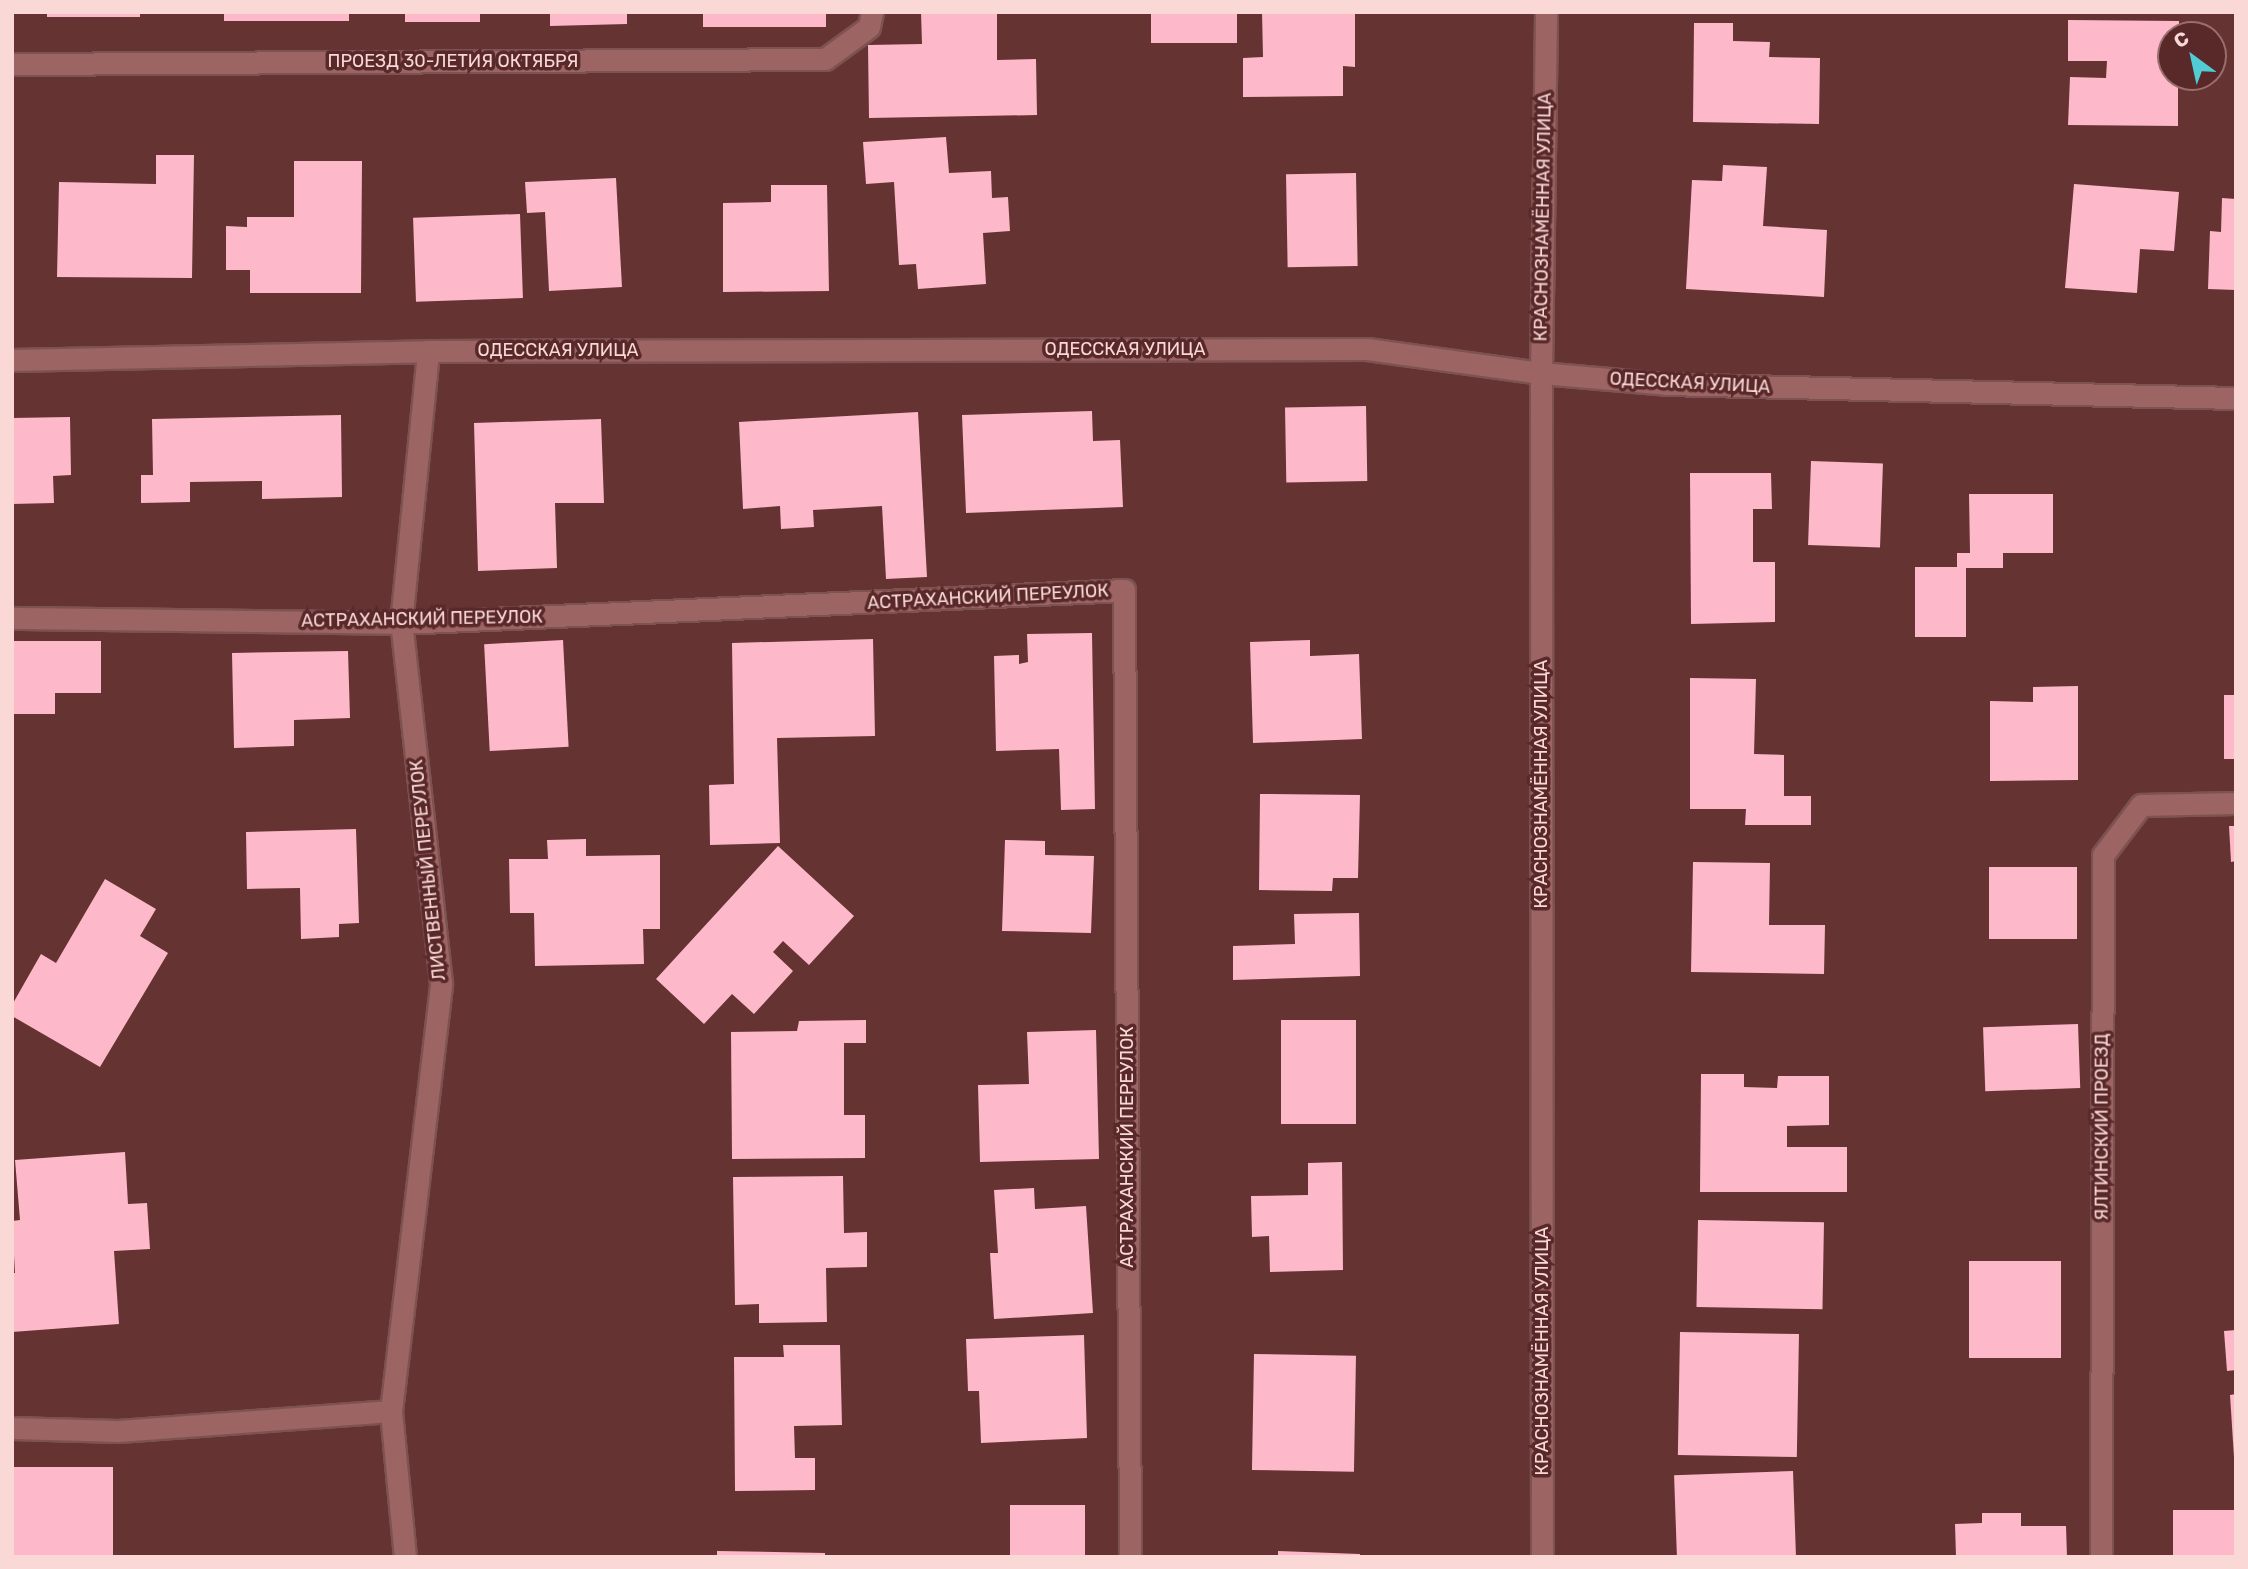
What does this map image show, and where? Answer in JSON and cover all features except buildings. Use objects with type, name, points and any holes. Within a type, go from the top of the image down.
[{"type":"street","name":"ПРОЕЗД 30-ЛЕТИЯ ОКТЯБРЯ","points":[[12,64],[825,59],[869,27],[873,12]]},
{"type":"street","name":"КРАСНОЗНАМЁННАЯ УЛИЦА","points":[[1542,1557],[1541,373],[1546,12]]},
{"type":"street","name":"ОДЕССКАЯ УЛИЦА","points":[[12,360],[428,351],[1367,349],[1541,373],[1666,384],[2236,398]]},
{"type":"street","name":"ЛИСТВЕННЫЙ ПЕРЕУЛОК","points":[[405,1557],[391,1411],[441,983],[401,622],[428,351]]},
{"type":"street","name":"АСТРАХАНСКИЙ ПЕРЕУЛОК","points":[[12,618],[401,622],[1124,590],[1130,1557]]},
{"type":"street","name":"ЯЛТИНСКИЙ ПРОЕЗД","points":[[2101,1557],[2103,855],[2141,805],[2236,803]]},
{"type":"street","points":[[12,1428],[118,1431],[391,1411]]}]
